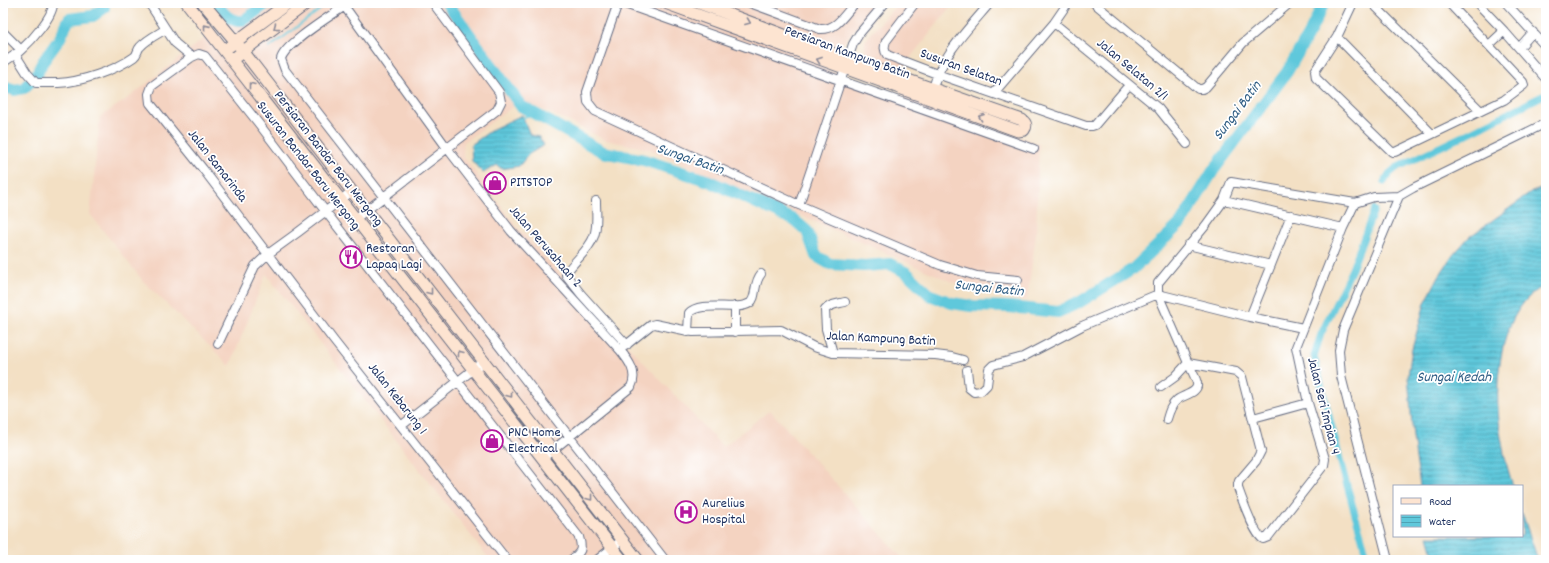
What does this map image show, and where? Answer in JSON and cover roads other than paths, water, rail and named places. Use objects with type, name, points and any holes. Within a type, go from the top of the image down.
[{"type":"street","points":[[3,63],[18,52],[32,38],[48,18],[53,8],[53,3]]},
{"type":"street","points":[[149,3],[175,43],[192,57]]},
{"type":"street","name":"Persiaran Bandar Baru Mergong","points":[[186,3],[474,369],[617,556]]},
{"type":"street","name":"Persiaran Bandar Baru Mergong","points":[[203,3],[236,42],[638,560]]},
{"type":"street","points":[[225,51],[288,3]]},
{"type":"street","points":[[232,60],[307,3]]},
{"type":"street","points":[[355,219],[497,110],[501,102],[499,92],[434,3]]},
{"type":"street","points":[[618,3],[587,92],[590,107],[595,111],[800,205],[940,265],[978,276],[1018,280]]},
{"type":"street","points":[[622,3],[1034,149]]},
{"type":"street","name":"Persiaran Kampung Batin","points":[[665,3],[847,64],[933,88],[1022,120],[1026,125],[1026,128],[1018,131],[931,99],[847,64],[699,3]]},
{"type":"street","points":[[750,3],[820,29],[827,29],[836,24],[855,3]]},
{"type":"street","points":[[800,205],[853,44],[859,34],[885,3]]},
{"type":"street","name":"Susuran Selatan","points":[[915,3],[886,41],[884,51],[887,55],[1086,126],[1095,125],[1129,86]]},
{"type":"street","points":[[933,88],[937,74],[945,59],[990,3]]},
{"type":"street","points":[[994,93],[1054,23],[1065,7],[1066,3]]},
{"type":"street","points":[[1094,3],[1198,89],[1202,89],[1206,87],[1243,43],[1290,3]]},
{"type":"street","points":[[1353,3],[1337,37],[1315,71],[1316,78],[1392,152],[1400,151],[1504,100],[1524,85],[1523,82],[1449,3]]},
{"type":"street","points":[[1372,3],[1481,111]]},
{"type":"street","points":[[1476,3],[1504,31],[1546,79]]},
{"type":"street","points":[[1506,3],[1546,47]]},
{"type":"street","points":[[345,4],[285,50],[281,59],[284,70],[665,560]]},
{"type":"street","name":"Jalan Perusahaan 2","points":[[345,4],[447,148],[511,231],[620,350],[633,369],[634,382],[631,387],[543,458]]},
{"type":"street","name":"Jalan Selatan 2/1","points":[[1054,23],[1129,86],[1158,108],[1187,144]]},
{"type":"street","points":[[3,32],[18,52],[27,73],[36,83],[57,83],[71,82],[113,68],[135,56],[138,52],[138,48],[142,44],[166,29]]},
{"type":"street","points":[[1489,45],[1504,31]]},
{"type":"street","points":[[1519,48],[1533,32]]},
{"type":"street","points":[[1337,37],[1432,134]]},
{"type":"street","name":"Susuran Bandar Baru Mergong","points":[[192,57],[199,54],[205,56],[579,537],[582,546],[579,553],[571,560]]},
{"type":"street","name":"Jalan Samarinda","points":[[192,57],[152,86],[149,94],[150,103],[268,254]]},
{"type":"street","points":[[1167,419],[1169,411],[1178,399],[1194,391],[1197,388],[1197,384],[1158,294],[1157,287],[1161,278],[1206,225],[1224,200],[1231,182],[1355,203],[1374,197],[1399,196],[1546,123]]},
{"type":"street","points":[[218,344],[255,266],[268,254],[351,192]]},
{"type":"street","points":[[1388,560],[1341,376],[1338,350],[1343,330],[1399,196]]},
{"type":"street","points":[[1224,200],[1343,228]]},
{"type":"street","points":[[596,201],[596,225],[594,237],[567,272],[566,276],[627,344]]},
{"type":"street","name":"Jalan Seri Impian 4","points":[[1253,418],[1261,451],[1256,461],[1238,484],[1248,512],[1261,538],[1263,539],[1268,537],[1324,465],[1325,459],[1308,403],[1296,347],[1343,228],[1355,203]]},
{"type":"street","points":[[1250,317],[1291,215]]},
{"type":"street","points":[[1188,245],[1271,266]]},
{"type":"street","name":"Jalan Kebarung 1","points":[[268,254],[507,560]]},
{"type":"street","points":[[688,332],[689,314],[695,308],[748,304],[754,299],[756,282],[761,274]]},
{"type":"street","points":[[575,302],[581,294]]},
{"type":"street","points":[[967,370],[969,388],[974,392],[981,391],[988,385],[989,369],[992,365],[1022,357],[1082,326],[1158,294],[1250,317],[1303,328]]},
{"type":"street","points":[[833,353],[826,329],[825,310],[832,304],[845,302]]},
{"type":"street","points":[[735,306],[736,332]]},
{"type":"street","name":"Jalan Kampung Batin","points":[[620,350],[651,325],[655,324],[688,332],[781,330],[814,347],[833,353],[935,355],[963,360]]},
{"type":"street","points":[[402,426],[484,361]]},
{"type":"street","points":[[1161,387],[1175,377],[1188,363]]},
{"type":"street","points":[[1188,363],[1236,372],[1240,375],[1253,418],[1308,403]]},
{"type":"street","points":[[597,560],[617,556],[626,544]]},
{"type":"water","points":[[522,115],[530,135],[539,137],[544,145],[529,154],[519,166],[502,169],[497,165],[483,173],[472,161],[471,145],[493,129]]},
{"type":"water","name":"Sungai Kedah","points":[[1546,187],[1546,285],[1531,295],[1519,309],[1510,326],[1504,344],[1498,384],[1500,429],[1504,454],[1513,485],[1420,485],[1413,437],[1408,376],[1412,349],[1425,303],[1439,276],[1453,255],[1469,237],[1532,192]]},
{"type":"water","points":[[1523,516],[1538,560],[1435,560],[1428,537],[1523,537]]},
{"type":"waterway","points":[[3,86],[15,90],[24,88],[36,76],[42,63],[60,38],[69,19],[93,16],[104,8],[104,3]]},
{"type":"waterway","points":[[216,3],[227,16],[238,21],[243,21],[267,3]]},
{"type":"waterway","points":[[269,48],[329,3]]},
{"type":"waterway","name":"Sungai Batin","points":[[447,3],[521,106],[603,152],[644,160],[709,181],[794,220],[807,231],[816,256],[830,264],[865,266],[890,264],[907,273],[930,295],[952,303],[971,306],[1009,307],[1058,312],[1080,302],[1133,269],[1181,223],[1213,171],[1287,72],[1310,32],[1324,3]]},
{"type":"waterway","points":[[1384,182],[1389,174],[1396,168],[1546,94]]},
{"type":"waterway","points":[[522,119],[532,112]]},
{"type":"waterway","points":[[1368,560],[1344,475],[1314,356],[1321,334],[1352,269],[1374,210]]},
{"type":"place","name":"PITSTOP","points":[[495,183]]},
{"type":"place","name":"Restoran Lapaq Lagi","points":[[351,257]]},
{"type":"place","name":"PNC Home Electrical","points":[[492,441]]},
{"type":"place","name":"Aurelius Hospital","points":[[686,512]]}]
